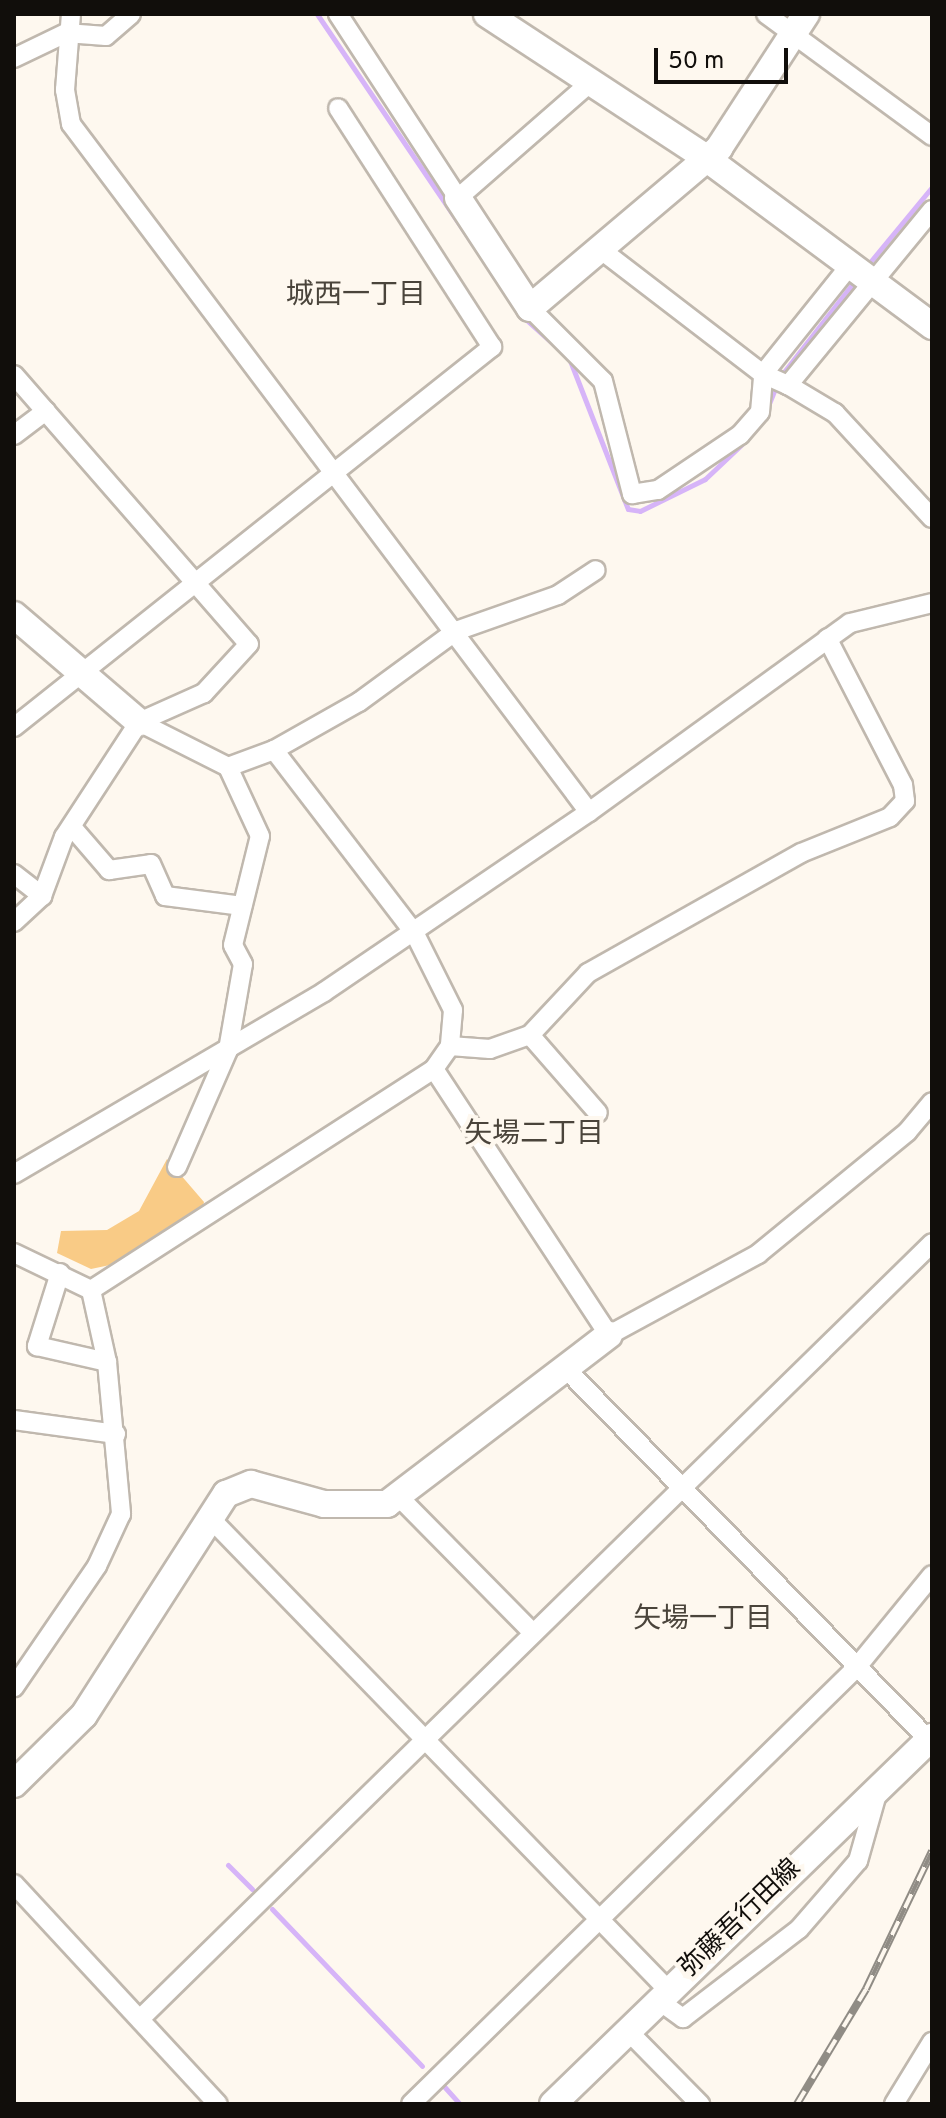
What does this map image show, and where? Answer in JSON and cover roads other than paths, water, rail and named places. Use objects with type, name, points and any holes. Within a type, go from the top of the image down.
[{"type":"street","points":[[71,14],[66,33],[71,124],[331,473],[456,631],[589,812]]},
{"type":"street","points":[[14,58],[66,33],[106,36],[131,14]]},
{"type":"street","points":[[338,14],[530,308],[603,381],[632,494],[658,490],[740,435],[760,412],[763,374],[852,263]]},
{"type":"street","points":[[487,14],[706,158],[852,263],[932,326]]},
{"type":"street","points":[[766,14],[800,23],[932,136]]},
{"type":"street","points":[[530,308],[706,158],[800,23]]},
{"type":"street","points":[[458,198],[591,82]]},
{"type":"street","points":[[14,727],[492,347],[338,108]]},
{"type":"street","points":[[788,385],[932,210]]},
{"type":"street","points":[[600,249],[763,374],[835,413],[932,518]]},
{"type":"street","points":[[14,375],[249,644],[204,693],[139,722],[72,827],[42,896],[14,922]]},
{"type":"street","points":[[14,435],[46,411]]},
{"type":"street","points":[[228,767],[274,750],[359,702],[456,631],[558,595],[596,570]]},
{"type":"street","points":[[14,1174],[228,1050],[415,934],[850,623],[932,603]]},
{"type":"street","points":[[14,615],[139,722],[228,767],[260,836],[233,945],[243,964],[228,1050],[177,1167]]},
{"type":"street","points":[[450,1046],[490,1049],[530,1035],[588,973],[801,853],[890,817],[905,801],[827,638]]},
{"type":"street","points":[[91,1290],[434,1069],[450,1046],[453,1010],[415,934],[274,750]]},
{"type":"street","points":[[72,827],[109,870],[151,864],[165,896],[242,906]]},
{"type":"street","points":[[14,874],[42,896]]},
{"type":"street","points":[[530,1035],[598,1113]]},
{"type":"street","points":[[434,1069],[609,1335]]},
{"type":"street","points":[[14,1784],[84,1715],[226,1494],[251,1484],[364,1509],[398,1496],[609,1335],[768,1247],[907,1132],[932,1102]]},
{"type":"street","points":[[141,2018],[932,1243]]},
{"type":"street","points":[[14,1253],[91,1290],[107,1362],[121,1514],[113,1536],[14,1687]]},
{"type":"street","points":[[60,1273],[37,1346],[107,1362]]},
{"type":"street","points":[[564,1367],[683,1486],[856,1668],[930,1738]]},
{"type":"street","points":[[14,1420],[116,1434]]},
{"type":"street","points":[[398,1496],[533,1633]]},
{"type":"street","points":[[211,1519],[600,1919],[683,2018],[799,1929],[858,1861],[879,1787]]},
{"type":"street","points":[[411,2104],[856,1668],[932,1575]]},
{"type":"street","name":"弥藤吾行田線","points":[[553,2104],[930,1738]]},
{"type":"street","points":[[14,1884],[218,2104]]},
{"type":"street","points":[[628,2031],[700,2104]]},
{"type":"street","points":[[894,2104],[932,2042]]},
{"type":"waterway","points":[[317,14],[476,249]]},
{"type":"waterway","points":[[866,267],[932,187]]},
{"type":"waterway","points":[[780,377],[857,278]]},
{"type":"waterway","points":[[522,316],[559,349]]},
{"type":"waterway","points":[[569,358],[628,509],[640,511],[705,479],[742,444]]},
{"type":"waterway","points":[[768,406],[776,386]]},
{"type":"waterway","points":[[228,1865],[252,1889]]},
{"type":"waterway","points":[[272,1909],[422,2066]]},
{"type":"waterway","points":[[441,2083],[460,2104]]},
{"type":"railway","points":[[797,2104],[866,1989],[932,1851]]},
{"type":"district","name":"城西一丁目","points":[[356,296]]},
{"type":"district","name":"矢場二丁目","points":[[534,1135]]},
{"type":"district","name":"矢場一丁目","points":[[703,1620]]}]
